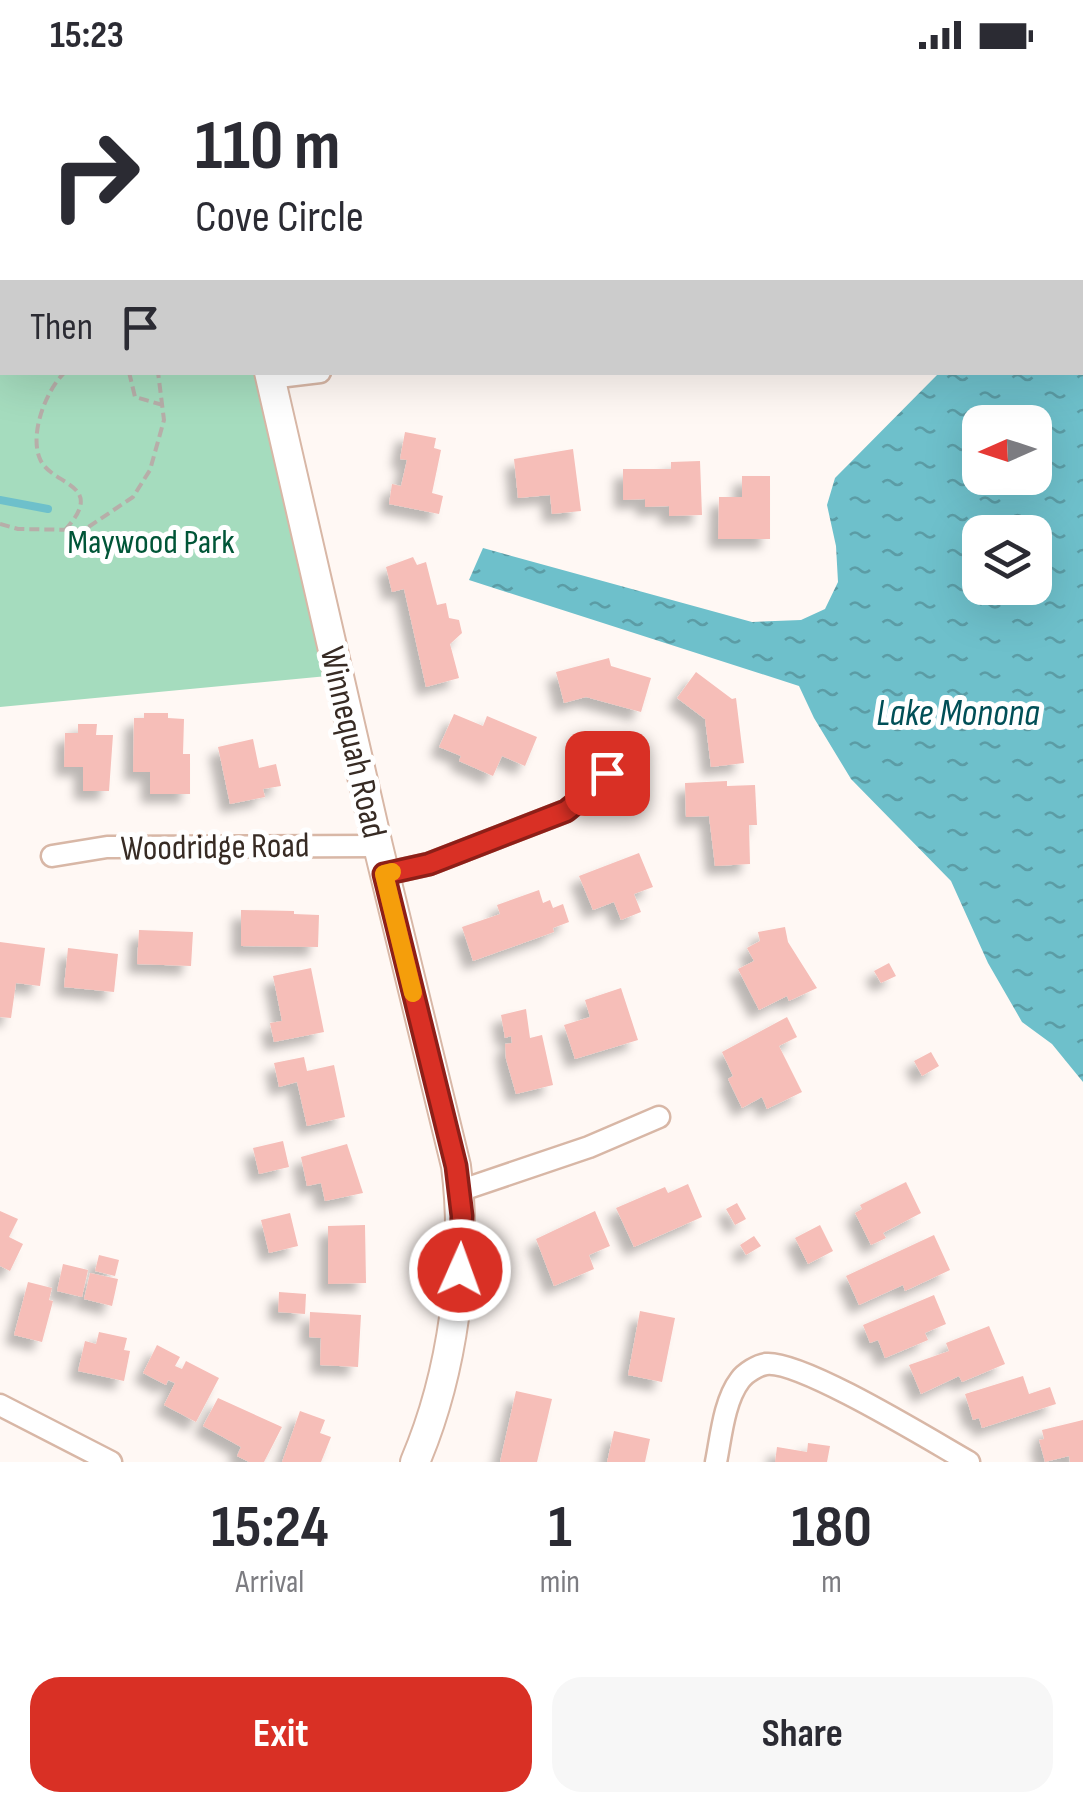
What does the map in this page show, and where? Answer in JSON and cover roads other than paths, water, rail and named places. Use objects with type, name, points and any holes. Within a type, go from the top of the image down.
[{"type":"street","name":"Winnequah Road","points":[[270,375],[384,874],[456,1166],[462,1216],[458,1288],[440,1387],[415,1462]]},
{"type":"street","points":[[384,874],[429,864],[566,811],[607,773]]},
{"type":"street","name":"Woodridge Road","points":[[52,856],[107,847],[378,846]]},
{"type":"street","points":[[459,1192],[589,1147],[659,1117]]},
{"type":"street","points":[[716,1462],[730,1402],[741,1379],[762,1364],[808,1372],[968,1462]]},
{"type":"street","points":[[0,1405],[111,1462]]},
{"type":"water","name":"Lake Monona","points":[[937,375],[1083,375],[1083,1082],[1052,1044],[1022,1022],[988,963],[951,881],[851,779],[799,686],[469,580],[483,548],[752,622],[801,620],[825,609],[838,582],[836,546],[827,505],[835,478]]},
{"type":"waterway","points":[[0,500],[48,509]]},
{"type":"park label","name":"Maywood Park","points":[[151,541]]}]
